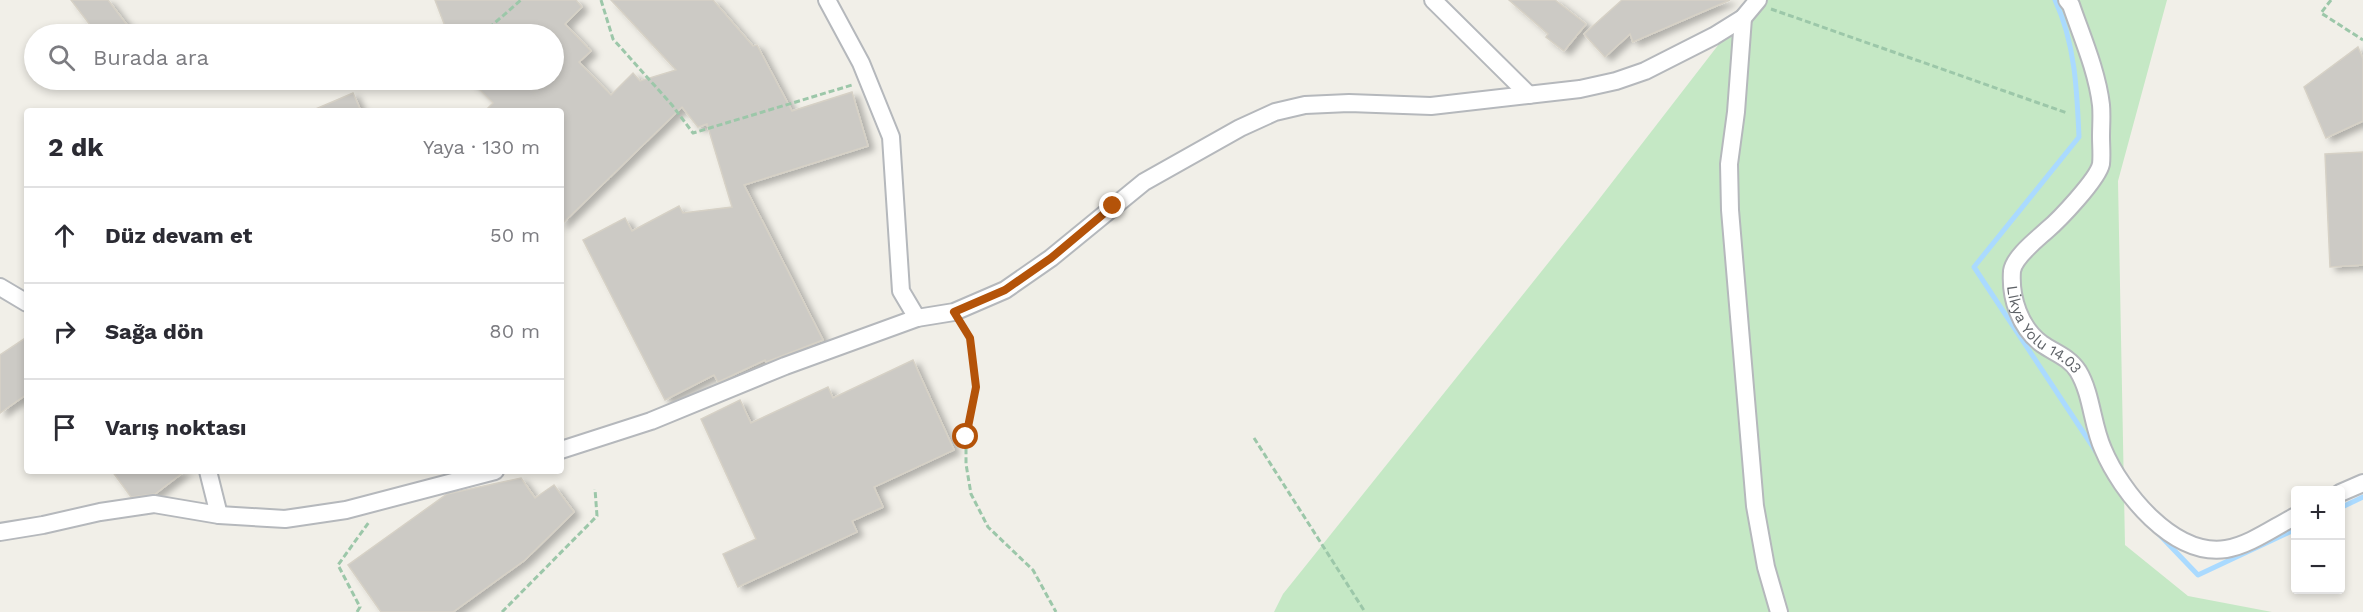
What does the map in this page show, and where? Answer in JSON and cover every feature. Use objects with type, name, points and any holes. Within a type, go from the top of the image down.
[{"type":"street","points":[[827,0],[861,63],[891,137],[901,291],[917,318]]},
{"type":"street","points":[[1433,0],[1529,95]]},
{"type":"street","name":"Lİkya Yolu 14.03","points":[[2067,0],[2071,5],[2092,66],[2101,105],[2101,166],[2069,210],[2026,248],[2012,269],[2014,298],[2021,322],[2041,343],[2065,357],[2078,372],[2093,412],[2102,448],[2123,486],[2159,526],[2187,543],[2207,549],[2227,549],[2257,537],[2291,518]]},
{"type":"street","points":[[564,449],[651,421],[784,366],[917,318],[954,312],[1005,290],[1051,258],[1143,182],[1240,128],[1275,112],[1305,105],[1349,103],[1431,106],[1580,89],[1616,81],[1645,70],[1743,18],[1756,2]]},
{"type":"street","points":[[1743,18],[1736,112],[1729,164],[1730,210],[1755,506],[1766,567],[1779,612]]},
{"type":"street","points":[[0,287],[24,301]]},
{"type":"street","points":[[209,474],[219,515]]},
{"type":"street","points":[[0,532],[154,504],[219,515],[285,519],[346,510],[484,474]]},
{"type":"street","points":[[2345,491],[2363,483]]},
{"type":"path","points":[[493,24],[521,0]]},
{"type":"path","points":[[601,0],[613,39],[672,105],[693,133],[868,80]]},
{"type":"path","points":[[2331,0],[2321,13],[2363,40]]},
{"type":"path","points":[[1756,2],[2067,113]]},
{"type":"path","points":[[954,312],[970,338],[976,387],[966,437],[966,464],[971,494],[988,527],[1033,570],[1056,612]]},
{"type":"path","points":[[1254,438],[1365,612]]},
{"type":"path","points":[[502,612],[597,516],[595,489]]},
{"type":"path","points":[[357,612],[360,606],[338,565],[373,516],[369,504]]},
{"type":"green space","points":[[1753,0],[2167,0],[2118,181],[2125,545],[2188,596],[2272,612],[1274,612],[1283,594],[1593,207]]},
{"type":"building","points":[[71,0],[108,0],[126,24],[89,24]]},
{"type":"building","points":[[435,0],[576,0],[582,7],[565,24],[591,51],[579,62],[611,95],[633,73],[640,81],[676,70],[611,0],[713,0],[753,46],[757,45],[792,111],[852,92],[868,146],[744,185],[823,340],[766,362],[765,360],[718,382],[714,375],[665,400],[583,240],[625,218],[632,231],[679,206],[683,213],[732,207],[707,124],[698,127],[682,107],[564,222],[564,108],[488,108],[493,103],[480,90],[564,90],[564,24],[444,24]]},
{"type":"building","points":[[1509,0],[1555,0],[1586,24],[1564,51],[1546,37],[1548,34]]},
{"type":"building","points":[[1622,0],[1730,0],[1633,42],[1630,34],[1605,57],[1584,34]]},
{"type":"building","points":[[2358,47],[2363,59],[2363,121],[2326,138],[2304,87]]},
{"type":"building","points":[[353,93],[360,108],[318,108]]},
{"type":"building","points":[[2363,152],[2363,265],[2330,267],[2325,154]]},
{"type":"building","points":[[24,339],[24,396],[0,413],[0,355]]},
{"type":"building","points":[[913,360],[954,450],[874,487],[883,507],[852,521],[857,532],[738,587],[723,554],[756,539],[701,419],[740,400],[751,423],[828,387],[833,398]]},
{"type":"building","points":[[114,474],[181,474],[155,494],[131,497]]},
{"type":"building","points":[[521,478],[535,498],[554,485],[574,512],[525,560],[453,612],[381,612],[348,565],[447,494]]},
{"type":"waterway","points":[[2055,0],[2071,50],[2076,84],[2079,137],[1974,267],[2097,453]]},
{"type":"waterway","points":[[2345,506],[2363,497]]},
{"type":"waterway","points":[[2153,528],[2198,575],[2291,531]]},
{"type":"route","points":[[966,437],[976,387],[970,338],[954,312],[1005,290],[1051,258],[1113,206]]}]
